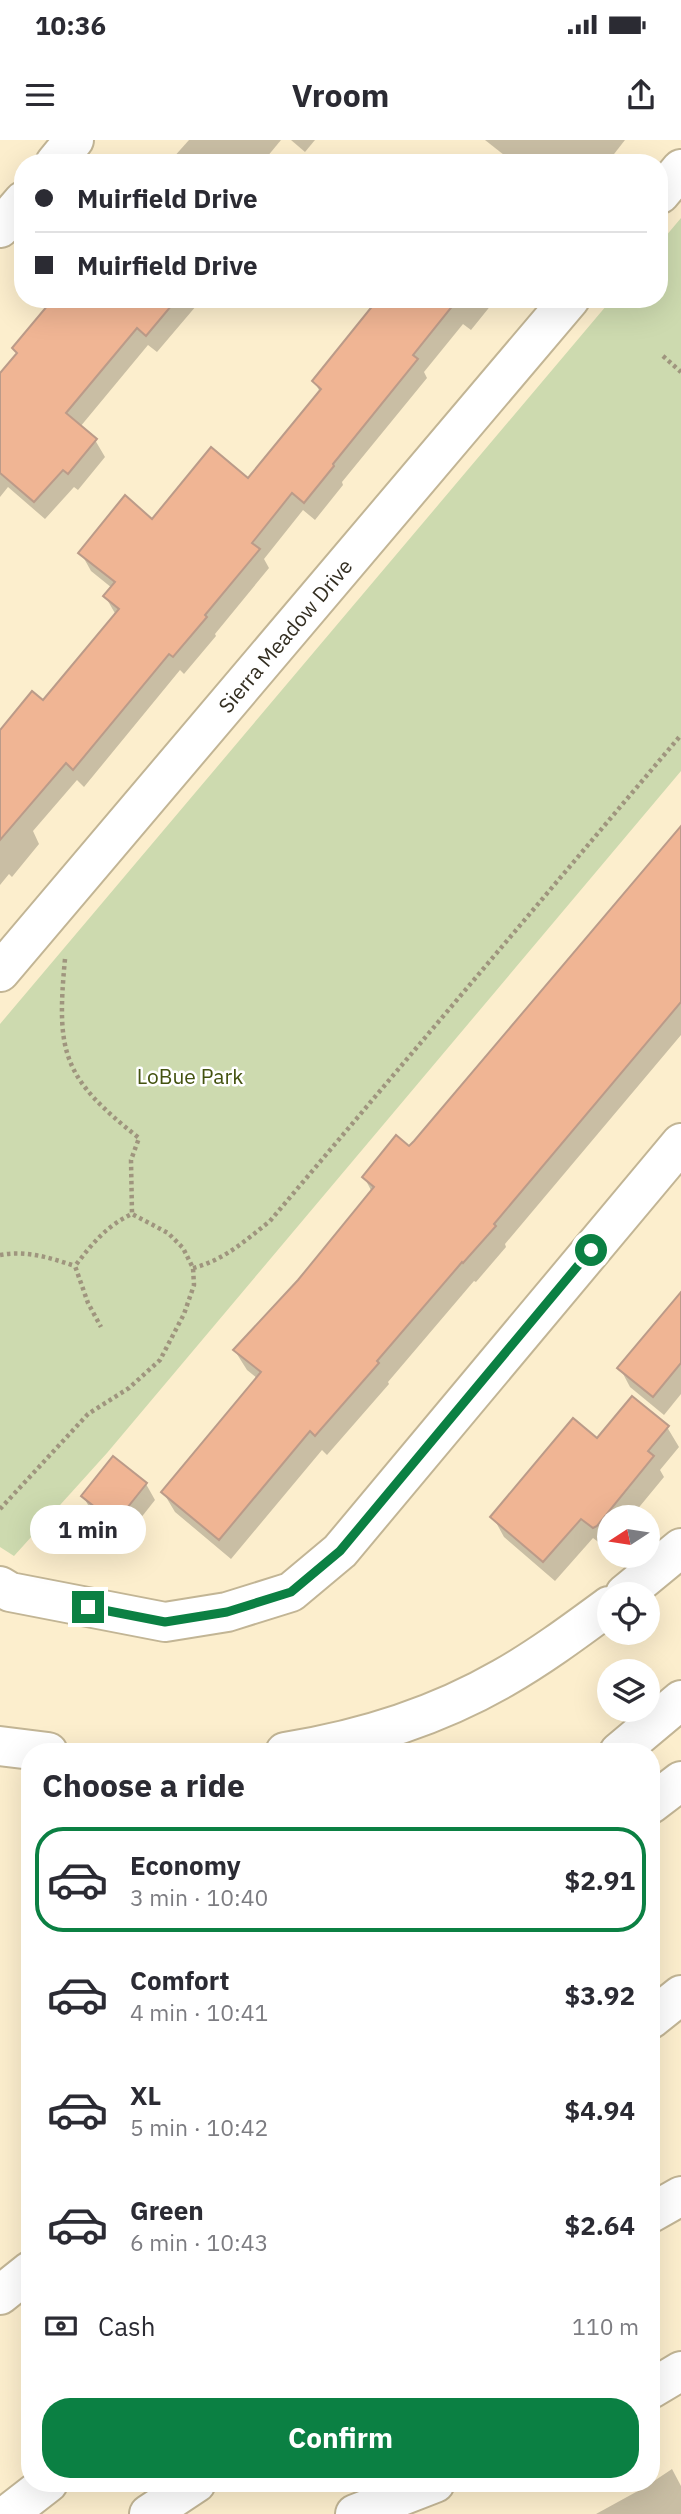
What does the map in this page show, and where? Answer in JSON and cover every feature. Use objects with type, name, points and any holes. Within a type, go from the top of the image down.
[{"type":"main road","points":[[62,154],[74,140]]},
{"type":"main road","points":[[668,184],[681,169]]},
{"type":"main road","points":[[0,228],[14,212]]},
{"type":"main road","name":"Sierra Meadow Drive","points":[[0,972],[562,308]]},
{"type":"main road","points":[[0,1586],[10,1591],[165,1622],[227,1612],[291,1592],[340,1551],[681,1143]]},
{"type":"main road","points":[[640,1582],[681,1548]]},
{"type":"main road","points":[[331,1743],[437,1709],[501,1679],[597,1615]]},
{"type":"main road","points":[[630,1743],[681,1700]]},
{"type":"main road","points":[[0,1746],[21,1749]]},
{"type":"main road","points":[[660,1797],[681,1782]]},
{"type":"main road","points":[[660,2012],[681,1996]]},
{"type":"main road","points":[[660,2208],[681,2196]]},
{"type":"main road","points":[[0,2295],[21,2279]]},
{"type":"main road","points":[[660,2384],[681,2371]]},
{"type":"main road","points":[[8,2514],[36,2492]]},
{"type":"main road","points":[[149,2514],[182,2492]]},
{"type":"main road","points":[[355,2514],[412,2492]]},
{"type":"path","points":[[663,356],[681,372]]},
{"type":"path","points":[[193,1268],[211,1264],[270,1221],[681,735]]},
{"type":"path","points":[[65,955],[61,1034],[71,1066],[86,1091],[105,1111],[139,1138],[131,1160],[132,1214]]},
{"type":"path","points":[[0,1509],[88,1414],[129,1388],[160,1360],[184,1314],[194,1285],[193,1268],[183,1248],[168,1233],[132,1214]]},
{"type":"path","points":[[75,1266],[93,1242],[113,1223],[132,1214]]},
{"type":"path","points":[[0,1255],[37,1255],[75,1266]]},
{"type":"path","points":[[75,1266],[88,1303],[101,1327]]},
{"type":"green space","name":"LoBue Park","points":[[681,218],[681,771],[107,1453],[14,1556],[0,1547],[0,1024],[604,308],[668,308],[668,233]]},
{"type":"building","points":[[45,308],[169,308],[146,336],[137,328],[66,413],[97,439],[68,474],[63,470],[34,502],[0,473],[0,373],[17,353],[12,348]]},
{"type":"building","points":[[371,308],[451,308],[413,355],[418,359],[304,503],[292,493],[252,543],[260,549],[205,615],[207,617],[173,657],[169,654],[73,770],[66,763],[0,840],[0,730],[32,691],[43,700],[119,609],[103,596],[115,582],[78,553],[125,495],[152,519],[211,447],[248,478],[321,389],[312,381]]},
{"type":"building","points":[[681,826],[681,1002],[494,1224],[496,1226],[377,1361],[379,1363],[315,1436],[310,1431],[219,1540],[161,1492],[261,1372],[233,1350],[298,1280],[374,1187],[362,1177],[396,1135],[409,1146],[414,1141]]},
{"type":"building","points":[[681,1292],[681,1363],[653,1397],[617,1368]]},
{"type":"building","points":[[632,1396],[669,1426],[648,1451],[654,1456],[614,1505],[597,1505],[597,1526],[593,1528],[581,1519],[543,1562],[490,1517],[573,1418],[597,1438]]},
{"type":"building","points":[[113,1456],[147,1483],[115,1523],[81,1496]]},
{"type":"route","points":[[88,1607],[165,1622],[227,1612],[291,1592],[340,1551],[591,1250]]}]
